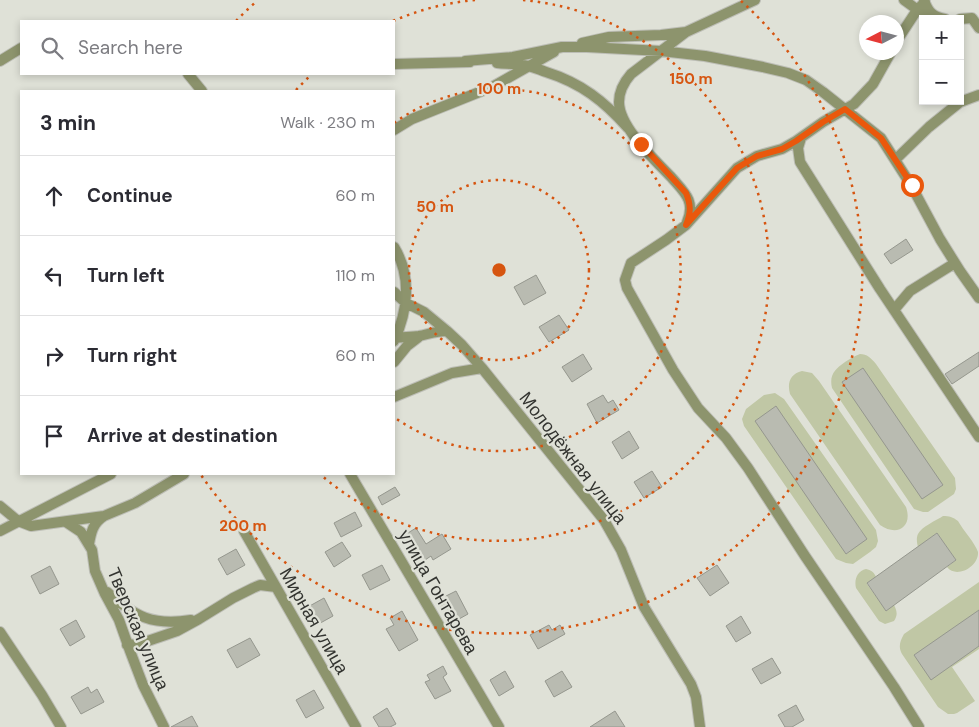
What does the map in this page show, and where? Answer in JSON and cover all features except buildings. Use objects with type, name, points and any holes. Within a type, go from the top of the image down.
[{"type":"street","points":[[628,128],[619,108],[619,100],[620,92],[630,74],[686,32],[755,0]]},
{"type":"street","points":[[904,0],[922,4]]},
{"type":"street","points":[[922,4],[921,12],[930,12],[934,15]]},
{"type":"street","points":[[904,30],[922,4]]},
{"type":"street","points":[[964,19],[972,18],[979,28]]},
{"type":"street","points":[[395,64],[513,57],[609,37],[686,32]]},
{"type":"street","points":[[395,129],[412,119],[492,87],[562,47],[662,51],[705,56],[788,73],[806,80],[881,138],[912,185],[940,239],[979,298]]},
{"type":"street","points":[[0,61],[20,49]]},
{"type":"street","points":[[886,60],[873,84],[854,104],[782,149],[757,156],[737,168],[686,225],[631,263],[625,280],[627,288],[698,408],[726,438],[748,468],[919,727]]},
{"type":"street","points":[[465,61],[528,66],[563,78],[590,92],[614,113],[686,193],[690,208],[690,215],[686,225]]},
{"type":"street","points":[[189,75],[201,90]]},
{"type":"street","points":[[896,159],[929,127],[960,102],[979,95]]},
{"type":"street","points":[[800,162],[798,148],[801,138]]},
{"type":"street","points":[[768,152],[784,152],[800,162],[894,310],[979,438]]},
{"type":"street","points":[[395,249],[400,258],[406,279],[406,303],[400,328],[395,337]]},
{"type":"street","points":[[894,310],[910,291],[955,263]]},
{"type":"street","name":"Молодёжная улица","points":[[395,293],[406,303],[424,312],[462,345],[604,520],[621,550],[644,607],[692,684],[696,697],[700,727]]},
{"type":"street","points":[[395,339],[447,331]]},
{"type":"street","points":[[395,361],[408,346],[421,336]]},
{"type":"street","points":[[395,397],[452,373],[482,368]]},
{"type":"street","points":[[0,531],[109,475]]},
{"type":"street","points":[[89,544],[90,533],[97,520],[135,503],[182,475]]},
{"type":"street","name":"улица Гонтарева","points":[[351,475],[499,727]]},
{"type":"street","points":[[0,506],[18,521],[31,526],[104,516]]},
{"type":"street","points":[[66,522],[81,532],[89,544]]},
{"type":"street","name":"Мирная улица","points":[[244,531],[356,727]]},
{"type":"street","name":"Тверская улица","points":[[89,544],[92,550],[95,571],[119,620],[143,685],[164,727]]},
{"type":"street","points":[[128,645],[152,640],[177,631],[233,598],[260,585],[276,587]]},
{"type":"street","points":[[103,588],[124,607],[141,617],[156,621],[172,622],[199,619]]},
{"type":"street","points":[[0,632],[36,686],[57,725]]},
{"type":"green space","points":[[860,354],[869,357],[876,364],[955,478],[956,489],[954,494],[928,512],[914,509],[832,388],[831,379],[836,370],[845,362]]},
{"type":"green space","points":[[802,371],[812,373],[819,381],[906,507],[907,520],[902,528],[892,530],[880,525],[790,394],[790,380],[795,374]]},
{"type":"green space","points":[[775,393],[784,399],[876,530],[878,541],[876,547],[853,564],[836,559],[744,426],[742,419],[746,409],[764,395]]},
{"type":"green space","points":[[943,516],[951,517],[958,521],[978,552],[975,562],[966,570],[956,572],[947,567],[956,560],[937,533],[918,547],[917,537],[920,531]]},
{"type":"green space","points":[[866,569],[876,577],[867,584],[886,610],[894,605],[897,613],[894,621],[885,624],[879,621],[856,588],[857,576]]},
{"type":"green space","points":[[979,582],[979,649],[952,667],[975,701],[957,713],[948,714],[938,707],[902,654],[900,646],[904,634]]},
{"type":"route","points":[[641,144],[686,193],[689,200],[690,215],[686,225],[737,168],[757,156],[782,149],[845,109],[881,138],[912,185]]}]
